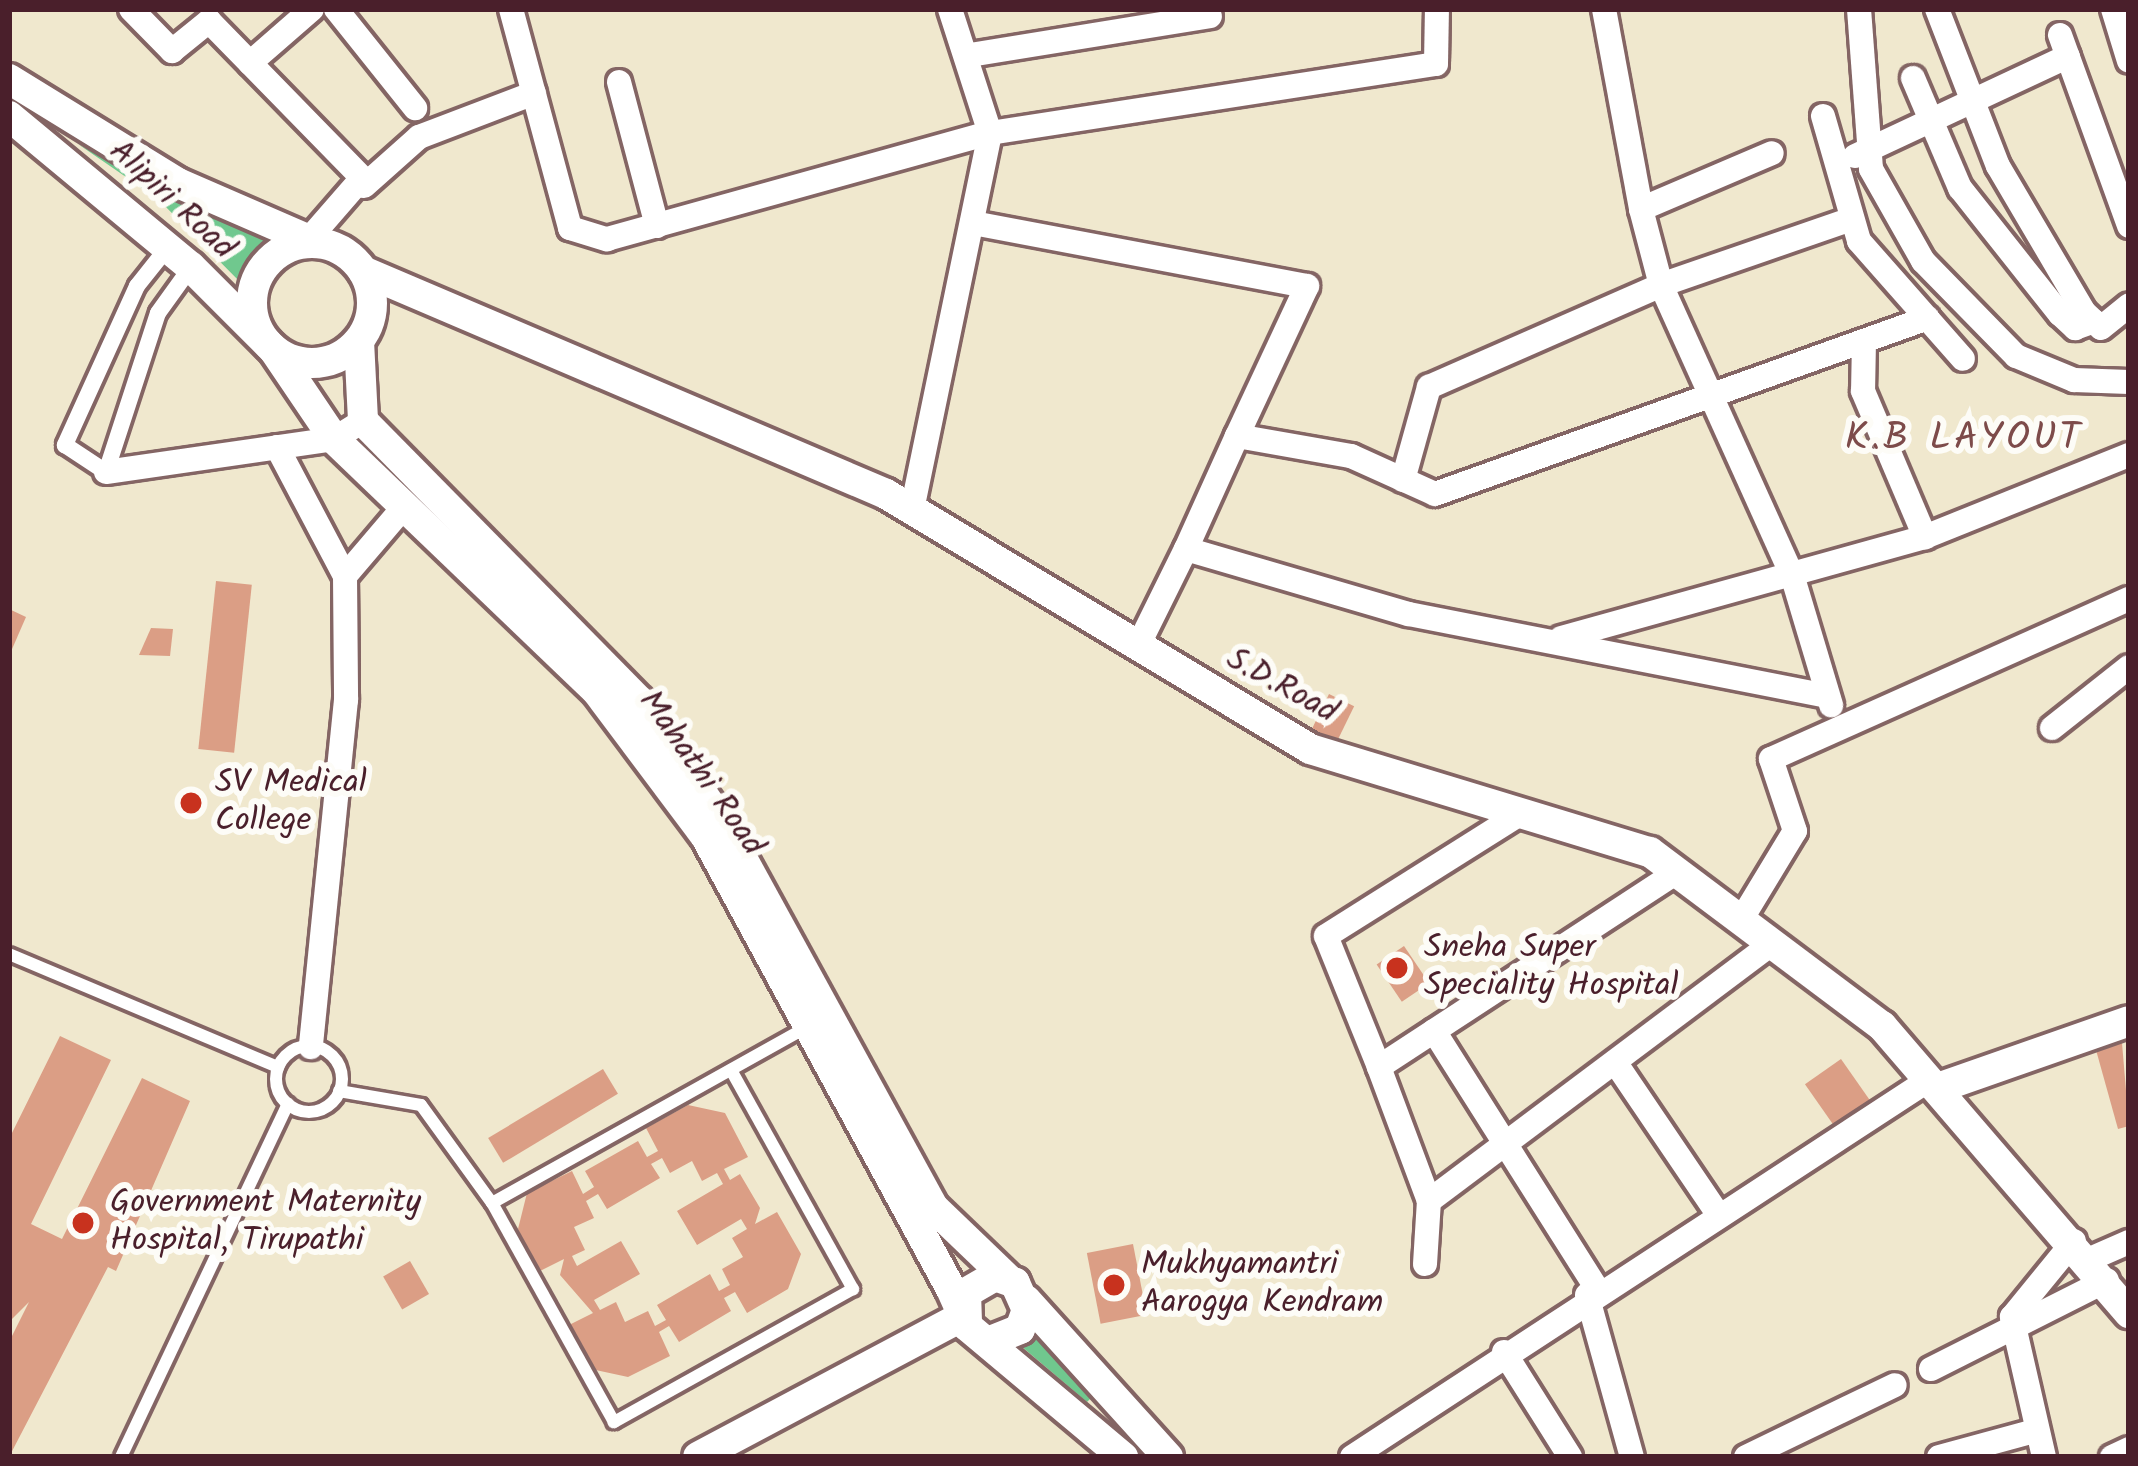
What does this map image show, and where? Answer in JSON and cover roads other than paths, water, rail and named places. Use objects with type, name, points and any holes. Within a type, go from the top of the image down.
[{"type":"street","points":[[131,9],[172,51],[209,21],[364,186]]},
{"type":"street","points":[[250,63],[312,9]]},
{"type":"street","points":[[336,9],[415,108]]},
{"type":"street","points":[[512,9],[571,228],[608,239],[990,133],[1436,64],[1437,9]]},
{"type":"street","points":[[913,510],[990,133],[970,55],[950,9]]},
{"type":"street","points":[[1604,9],[1640,209],[1661,286],[1793,578],[1827,697],[1840,723]]},
{"type":"street","points":[[1858,9],[1869,150],[1923,261],[2016,356],[2074,380],[2129,382]]},
{"type":"street","points":[[1936,9],[1998,166],[2094,321],[2101,328],[2129,305]]},
{"type":"street","points":[[2113,9],[2129,61]]},
{"type":"street","points":[[970,55],[1210,16]]},
{"type":"street","points":[[1837,165],[1972,100],[2064,46],[2129,226]]},
{"type":"street","points":[[1913,78],[1960,188],[2036,289],[2075,328],[2094,321]]},
{"type":"street","name":"Alipiri Road","points":[[9,79],[158,173],[312,241]]},
{"type":"street","points":[[619,82],[657,226]]},
{"type":"street","points":[[359,341],[327,361],[274,350],[254,318],[256,281],[280,252],[312,241],[418,137],[534,93]]},
{"type":"street","name":"Alipiri Road","points":[[9,116],[179,257],[274,350]]},
{"type":"street","points":[[1823,116],[1852,219],[1964,359]]},
{"type":"street","points":[[1640,209],[1772,153]]},
{"type":"street","points":[[1403,480],[1429,387],[1661,286],[1852,219]]},
{"type":"street","points":[[973,223],[1306,286],[1138,646]]},
{"type":"street","points":[[179,257],[137,286],[65,445],[106,472],[334,439],[363,421],[359,341],[373,307],[364,271],[312,241]]},
{"type":"street","points":[[106,472],[179,257]]},
{"type":"street","name":"S.D.Road","points":[[364,271],[913,510],[1310,749],[1650,852],[1882,1026],[2090,1260],[2129,1313]]},
{"type":"street","points":[[1237,436],[1351,456],[1435,494],[1928,319]]},
{"type":"street","points":[[1864,341],[1863,391],[1925,537]]},
{"type":"street","name":"Mahathi Road","points":[[274,350],[334,439],[596,690],[715,831],[810,1026],[977,1330],[1082,1416],[1123,1457]]},
{"type":"street","name":"Mahathi Road","points":[[363,421],[639,701],[934,1208],[1016,1289],[1168,1457]]},
{"type":"street","points":[[277,447],[345,576],[346,700],[311,1047]]},
{"type":"street","points":[[1556,639],[1793,578],[1925,537],[2129,455]]},
{"type":"street","points":[[345,576],[402,509]]},
{"type":"street","points":[[1186,549],[1408,614],[1556,639],[1827,697]]},
{"type":"street","points":[[1742,920],[1795,830],[1771,759],[1840,723],[2129,599]]},
{"type":"street","points":[[2052,728],[2129,667]]},
{"type":"street","points":[[1425,1264],[1429,1202],[1326,936],[1521,813]]},
{"type":"street","points":[[1379,1067],[1677,872]]},
{"type":"street","points":[[1429,1202],[1772,943]]},
{"type":"street","points":[[1352,1457],[1592,1292],[1934,1083],[2129,1021]]},
{"type":"street","points":[[1434,1031],[1592,1292],[1632,1457]]},
{"type":"street","points":[[1615,1062],[1718,1214]]},
{"type":"street","points":[[2044,1457],[2012,1317],[2090,1260],[2129,1242]]},
{"type":"street","points":[[1931,1369],[2016,1334],[2090,1260]]},
{"type":"street","points":[[698,1457],[977,1330],[1019,1329],[1016,1289],[973,1283],[977,1330]]},
{"type":"street","points":[[741,1457],[977,1330]]},
{"type":"street","points":[[1504,1352],[1570,1457]]},
{"type":"street","points":[[1746,1457],[1895,1385]]},
{"type":"street","points":[[1082,1416],[1108,1392]]},
{"type":"street","points":[[1939,1457],[2036,1431]]},
{"type":"street","points":[[2112,1457],[2129,1449]]},
{"type":"lane","points":[[9,954],[278,1067]]},
{"type":"lane","points":[[492,1203],[810,1026]]},
{"type":"lane","points":[[278,1067],[311,1047],[337,1062],[339,1091]]},
{"type":"lane","points":[[121,1457],[288,1105],[278,1067]]},
{"type":"lane","points":[[339,1091],[421,1105],[492,1203],[614,1422],[853,1289],[731,1070]]},
{"type":"lane","points":[[288,1105],[316,1111],[339,1091]]},
{"type":"place","name":"SV Medical College","points":[[191,803]]},
{"type":"place","name":"Sneha Super Speciality Hospital","points":[[1397,968]]},
{"type":"place","name":"Government Maternity Hospital, Tirupathi","points":[[83,1223]]},
{"type":"place","name":"Mukhyamantri Aarogya Kendram","points":[[1114,1285]]},
{"type":"district","name":"K.B LAYOUT","points":[[1964,439]]}]
